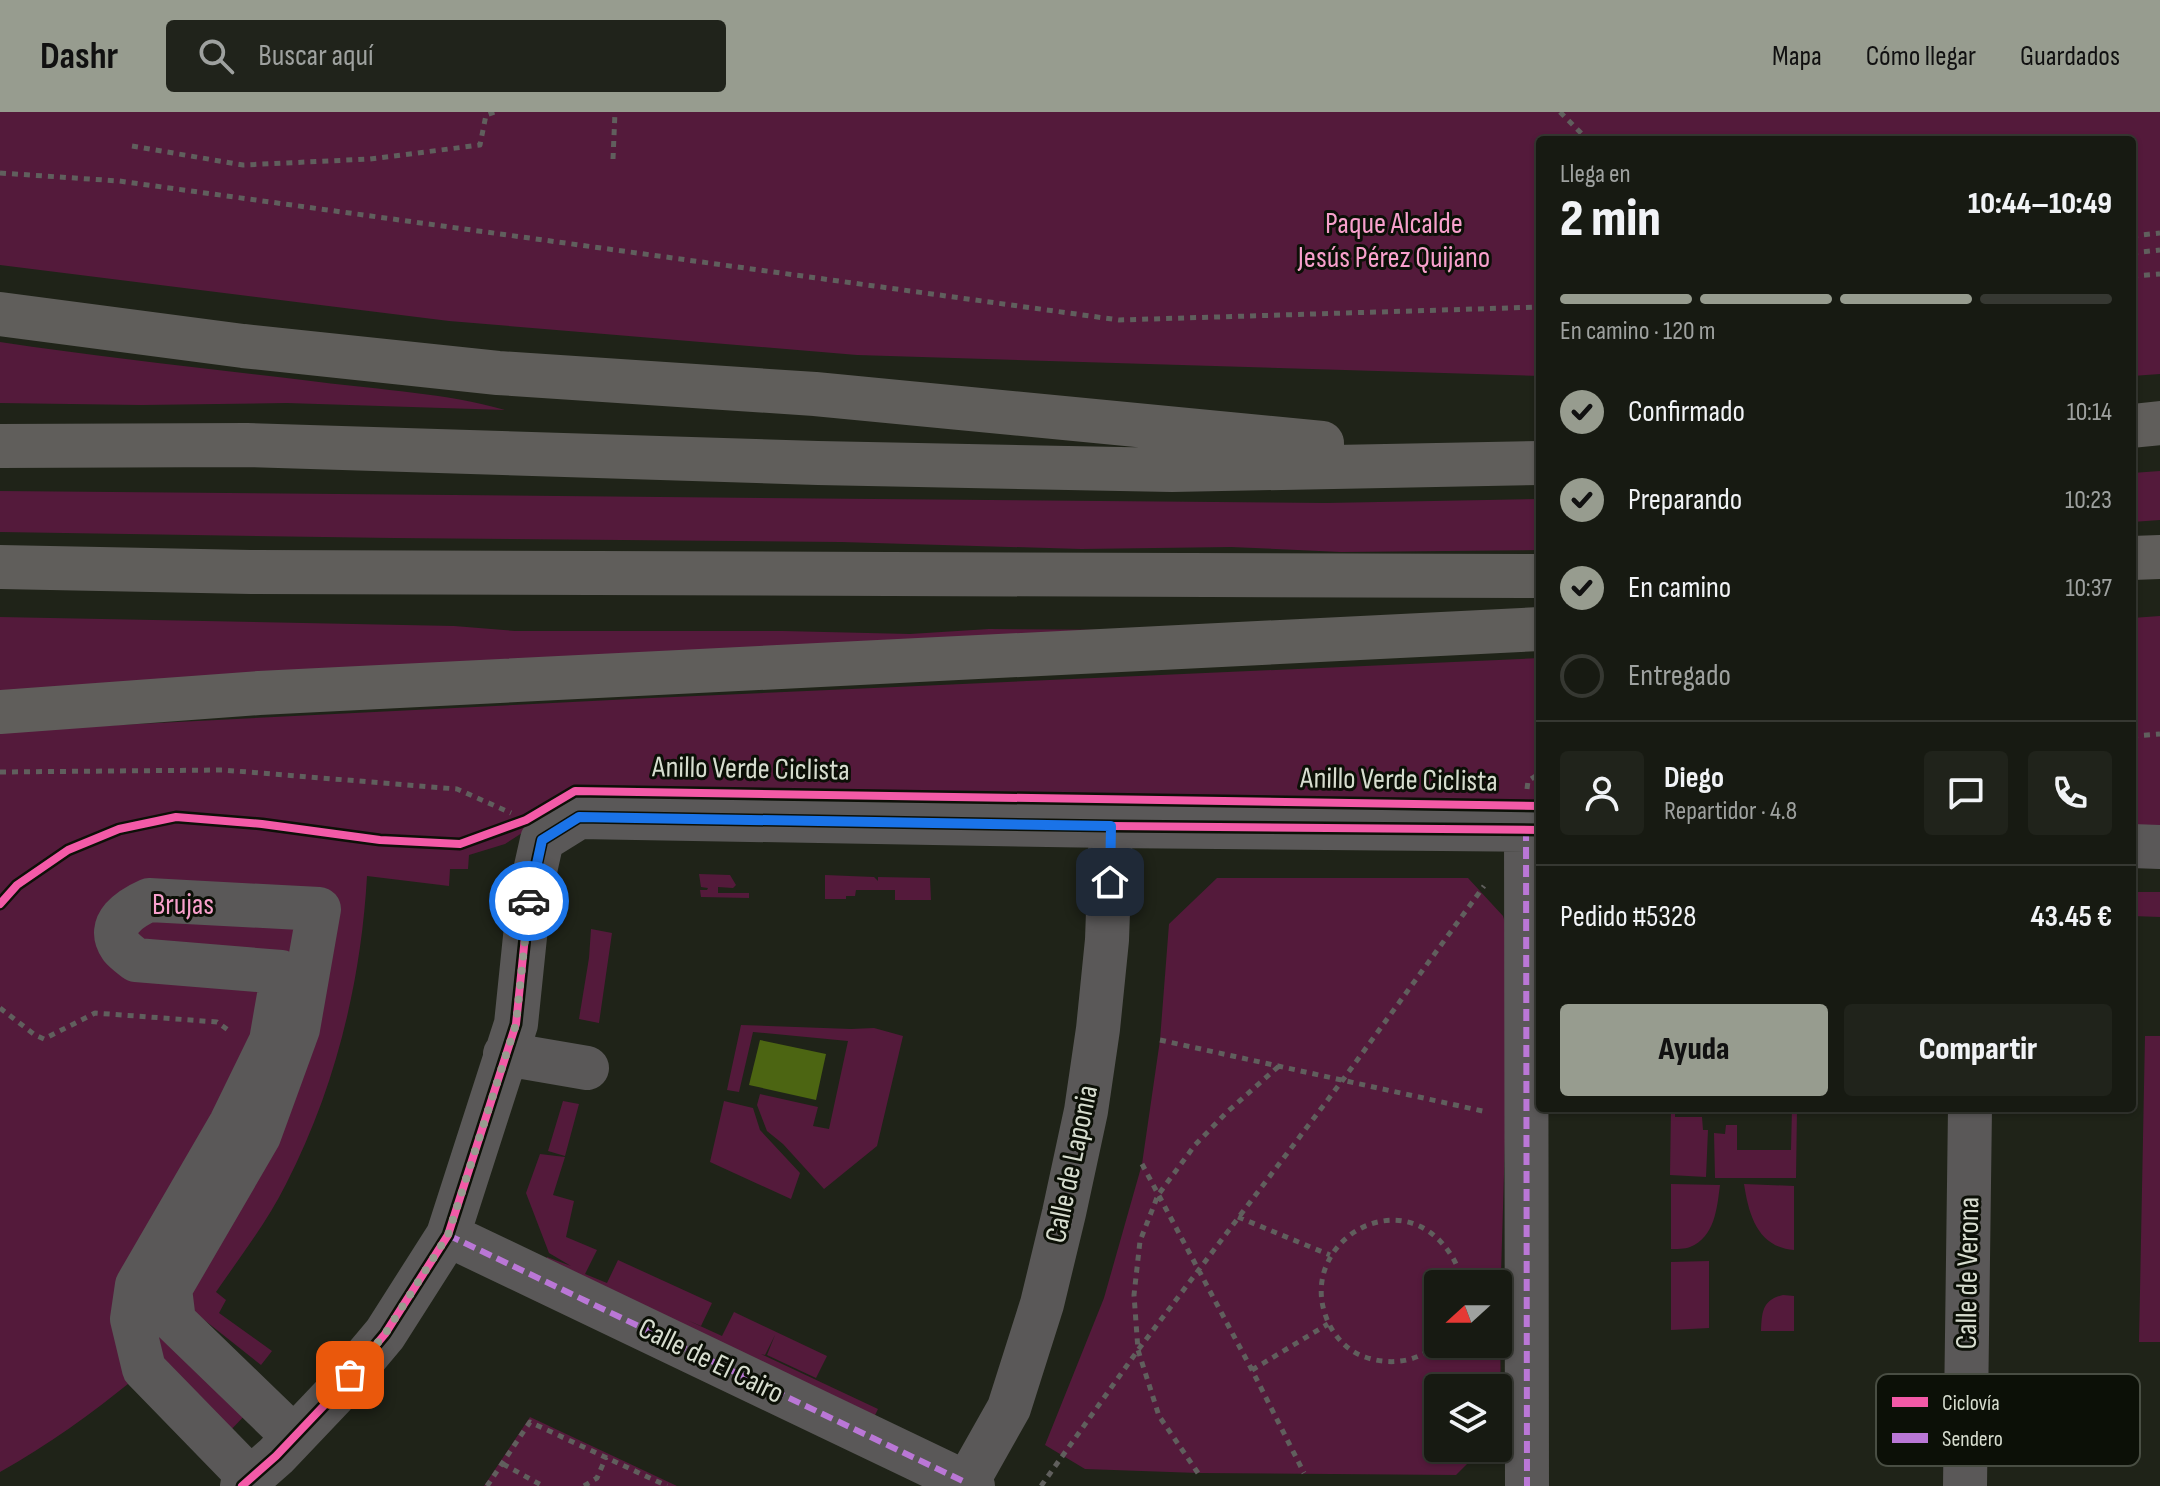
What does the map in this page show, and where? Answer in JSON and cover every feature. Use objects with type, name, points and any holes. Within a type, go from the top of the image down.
[{"type":"highway","points":[[0,314],[243,346],[498,373],[815,394],[1530,463]]},
{"type":"highway","points":[[2136,426],[2160,423]]},
{"type":"highway","points":[[0,446],[247,445],[802,463],[1172,470],[1530,463]]},
{"type":"highway","points":[[2136,558],[2160,557]]},
{"type":"highway","points":[[0,567],[283,573],[1536,576]]},
{"type":"highway","points":[[0,712],[259,693],[1536,629]]},
{"type":"street","points":[[294,1437],[174,1321],[170,1289],[259,1136],[298,1029],[319,909],[149,900],[132,907],[119,922],[117,938],[122,948],[136,960],[281,972],[271,1041],[231,1123],[137,1285],[132,1319],[144,1369],[246,1483],[294,1437],[333,1396],[385,1334],[448,1235],[516,1024],[529,898],[542,840],[579,817],[1533,829],[1527,1121],[1527,1486]]},
{"type":"street","name":"Calle de Laponia","points":[[969,1485],[1009,1408],[1042,1304],[1086,1111],[1107,940],[1111,826]]},
{"type":"street","points":[[2136,846],[2160,847]]},
{"type":"street","points":[[505,1054],[587,1068]]},
{"type":"street","name":"Calle de Verona","points":[[1966,1374],[1970,1112]]},
{"type":"street","name":"Calle de El Cairo","points":[[448,1235],[969,1485]]},
{"type":"street","name":"Calle de Verona","points":[[1965,1466],[1965,1486]]},
{"type":"path","points":[[132,146],[243,165],[370,159],[480,145],[486,115],[495,112]]},
{"type":"path","points":[[613,159],[615,112]]},
{"type":"path","points":[[1560,112],[1584,136]]},
{"type":"path","points":[[0,173],[119,181],[1119,320],[1536,307]]},
{"type":"path","points":[[2136,236],[2160,233]]},
{"type":"path","points":[[2136,253],[2160,250]]},
{"type":"path","points":[[2136,276],[2160,274]]},
{"type":"path","points":[[2136,736],[2160,734]]},
{"type":"path","points":[[0,772],[223,770],[457,789],[512,814]]},
{"type":"path","points":[[1041,1486],[1138,1350],[1342,1081],[1489,880]]},
{"type":"path","points":[[0,1008],[44,1039],[95,1013],[217,1022],[234,1034]]},
{"type":"path","points":[[1160,1040],[1527,1121]]},
{"type":"path","points":[[1198,1473],[1159,1416],[1138,1350],[1134,1295],[1140,1241],[1158,1195],[1195,1145],[1279,1066]]},
{"type":"path","points":[[1142,1164],[1304,1473]]},
{"type":"path","points":[[1238,1217],[1330,1255]]},
{"type":"path","points":[[1424,1355],[1407,1361],[1383,1362],[1361,1356],[1342,1343],[1328,1324],[1321,1302],[1322,1278],[1330,1255],[1345,1237],[1366,1225],[1389,1220],[1412,1223],[1434,1234],[1450,1251],[1459,1270]]},
{"type":"path","points":[[1252,1370],[1328,1324]]},
{"type":"path","points":[[487,1486],[530,1422],[667,1486]]},
{"type":"path","points":[[584,1486],[597,1478],[606,1457]]},
{"type":"path","points":[[503,1464],[543,1486]]},
{"type":"path","points":[[651,1486],[656,1480]]},
{"type":"green space","name":"Paque Alcalde Jesús Pérez Quijano","points":[[0,112],[2160,112],[2160,374],[2136,376],[2136,136],[1536,136],[1536,376],[857,355],[449,321],[0,265]]},
{"type":"green space","points":[[0,342],[437,396],[505,410],[287,403],[0,403]]},
{"type":"green space","points":[[2160,471],[2160,520],[2136,522],[2136,473]]},
{"type":"green space","points":[[0,491],[1326,503],[1536,499],[1536,550],[1341,552],[1231,547],[1081,549],[841,542],[0,532]]},
{"type":"green space","points":[[2160,616],[2160,831],[2136,831],[2136,618]]},
{"type":"green space","points":[[0,617],[454,626],[515,631],[910,634],[989,629],[1150,630],[0,699]]},
{"type":"green space","name":"Brujas","points":[[1536,658],[1536,821],[536,824],[505,844],[469,855],[468,869],[450,869],[449,886],[367,876],[359,956],[332,1073],[303,1148],[279,1198],[216,1292],[226,1300],[219,1313],[272,1351],[261,1365],[198,1315],[248,1412],[226,1435],[133,1380],[69,1429],[0,1472],[0,731]]},
{"type":"green space","points":[[699,874],[730,875],[736,885],[733,888],[718,887],[718,893],[749,893],[749,898],[701,897],[700,890],[708,888],[701,887]]},
{"type":"green space","points":[[825,875],[874,877],[878,881],[878,877],[930,878],[931,900],[895,900],[895,890],[856,890],[855,896],[846,896],[846,899],[825,899]]},
{"type":"green space","points":[[1217,878],[1468,878],[1503,916],[1511,943],[1501,1270],[1424,1270],[1424,1358],[1500,1358],[1501,1374],[1424,1374],[1424,1462],[1469,1462],[1456,1475],[1085,1469],[1045,1445],[1104,1298],[1142,1164],[1160,1040],[1169,924]]},
{"type":"green space","points":[[2136,892],[2160,892],[2160,917],[2136,916]]},
{"type":"green space","points":[[591,929],[612,933],[599,1023],[579,1019]]},
{"type":"green space","points":[[741,1025],[874,1028],[903,1036],[877,1146],[824,1189],[767,1131],[757,1105],[760,1094],[818,1107],[813,1126],[829,1129],[848,1041],[753,1032],[739,1092],[727,1090]]},
{"type":"green space","points":[[2145,1036],[2160,1036],[2160,1342],[2139,1342]]},
{"type":"green space","points":[[563,1101],[579,1104],[565,1156],[548,1151]]},
{"type":"green space","points":[[724,1101],[753,1108],[760,1130],[800,1173],[791,1199],[710,1162]]},
{"type":"green space","points":[[1671,1112],[1675,1112],[1675,1117],[1702,1117],[1703,1130],[1708,1130],[1706,1177],[1670,1175]]},
{"type":"green space","points":[[1792,1112],[1797,1112],[1796,1178],[1715,1178],[1714,1133],[1725,1134],[1726,1125],[1737,1125],[1737,1150],[1791,1150]]},
{"type":"green space","points":[[540,1154],[565,1157],[553,1195],[574,1201],[566,1237],[597,1250],[585,1274],[607,1283],[618,1260],[712,1303],[701,1326],[687,1320],[722,1336],[734,1312],[827,1356],[816,1378],[767,1355],[775,1335],[765,1355],[761,1354],[878,1409],[858,1450],[532,1299],[547,1257],[571,1266],[549,1253],[526,1193]]},
{"type":"green space","points":[[1671,1184],[1720,1185],[1710,1229],[1688,1248],[1671,1249]]},
{"type":"green space","points":[[1744,1184],[1794,1186],[1794,1250],[1772,1243],[1757,1228]]},
{"type":"green space","points":[[1709,1261],[1709,1328],[1671,1330],[1671,1262]]},
{"type":"green space","points":[[1783,1295],[1794,1296],[1794,1331],[1761,1331],[1764,1308],[1771,1300]]},
{"type":"green space","points":[[530,1417],[677,1486],[484,1486]]},
{"type":"shaded area","points":[[760,1040],[826,1054],[816,1100],[749,1085]]},
{"type":"marked path","points":[[1526,829],[1527,1486]]},
{"type":"marked path","points":[[448,1235],[967,1483]]},
{"type":"cycle path","name":"Anillo Verde Ciclista","points":[[0,904],[17,885],[68,850],[119,829],[176,817],[262,824],[380,840],[460,844],[526,820],[575,791],[1536,806]]},
{"type":"cycle path","points":[[242,1486],[276,1456],[333,1396],[385,1334],[448,1235],[516,1024],[529,898],[542,840],[579,817],[1536,830]]},
{"type":"way so far","points":[[350,1375],[385,1334],[448,1235],[516,1024],[529,901]]},
{"type":"route","points":[[529,901],[542,840],[579,817],[1111,826],[1110,882]]}]
